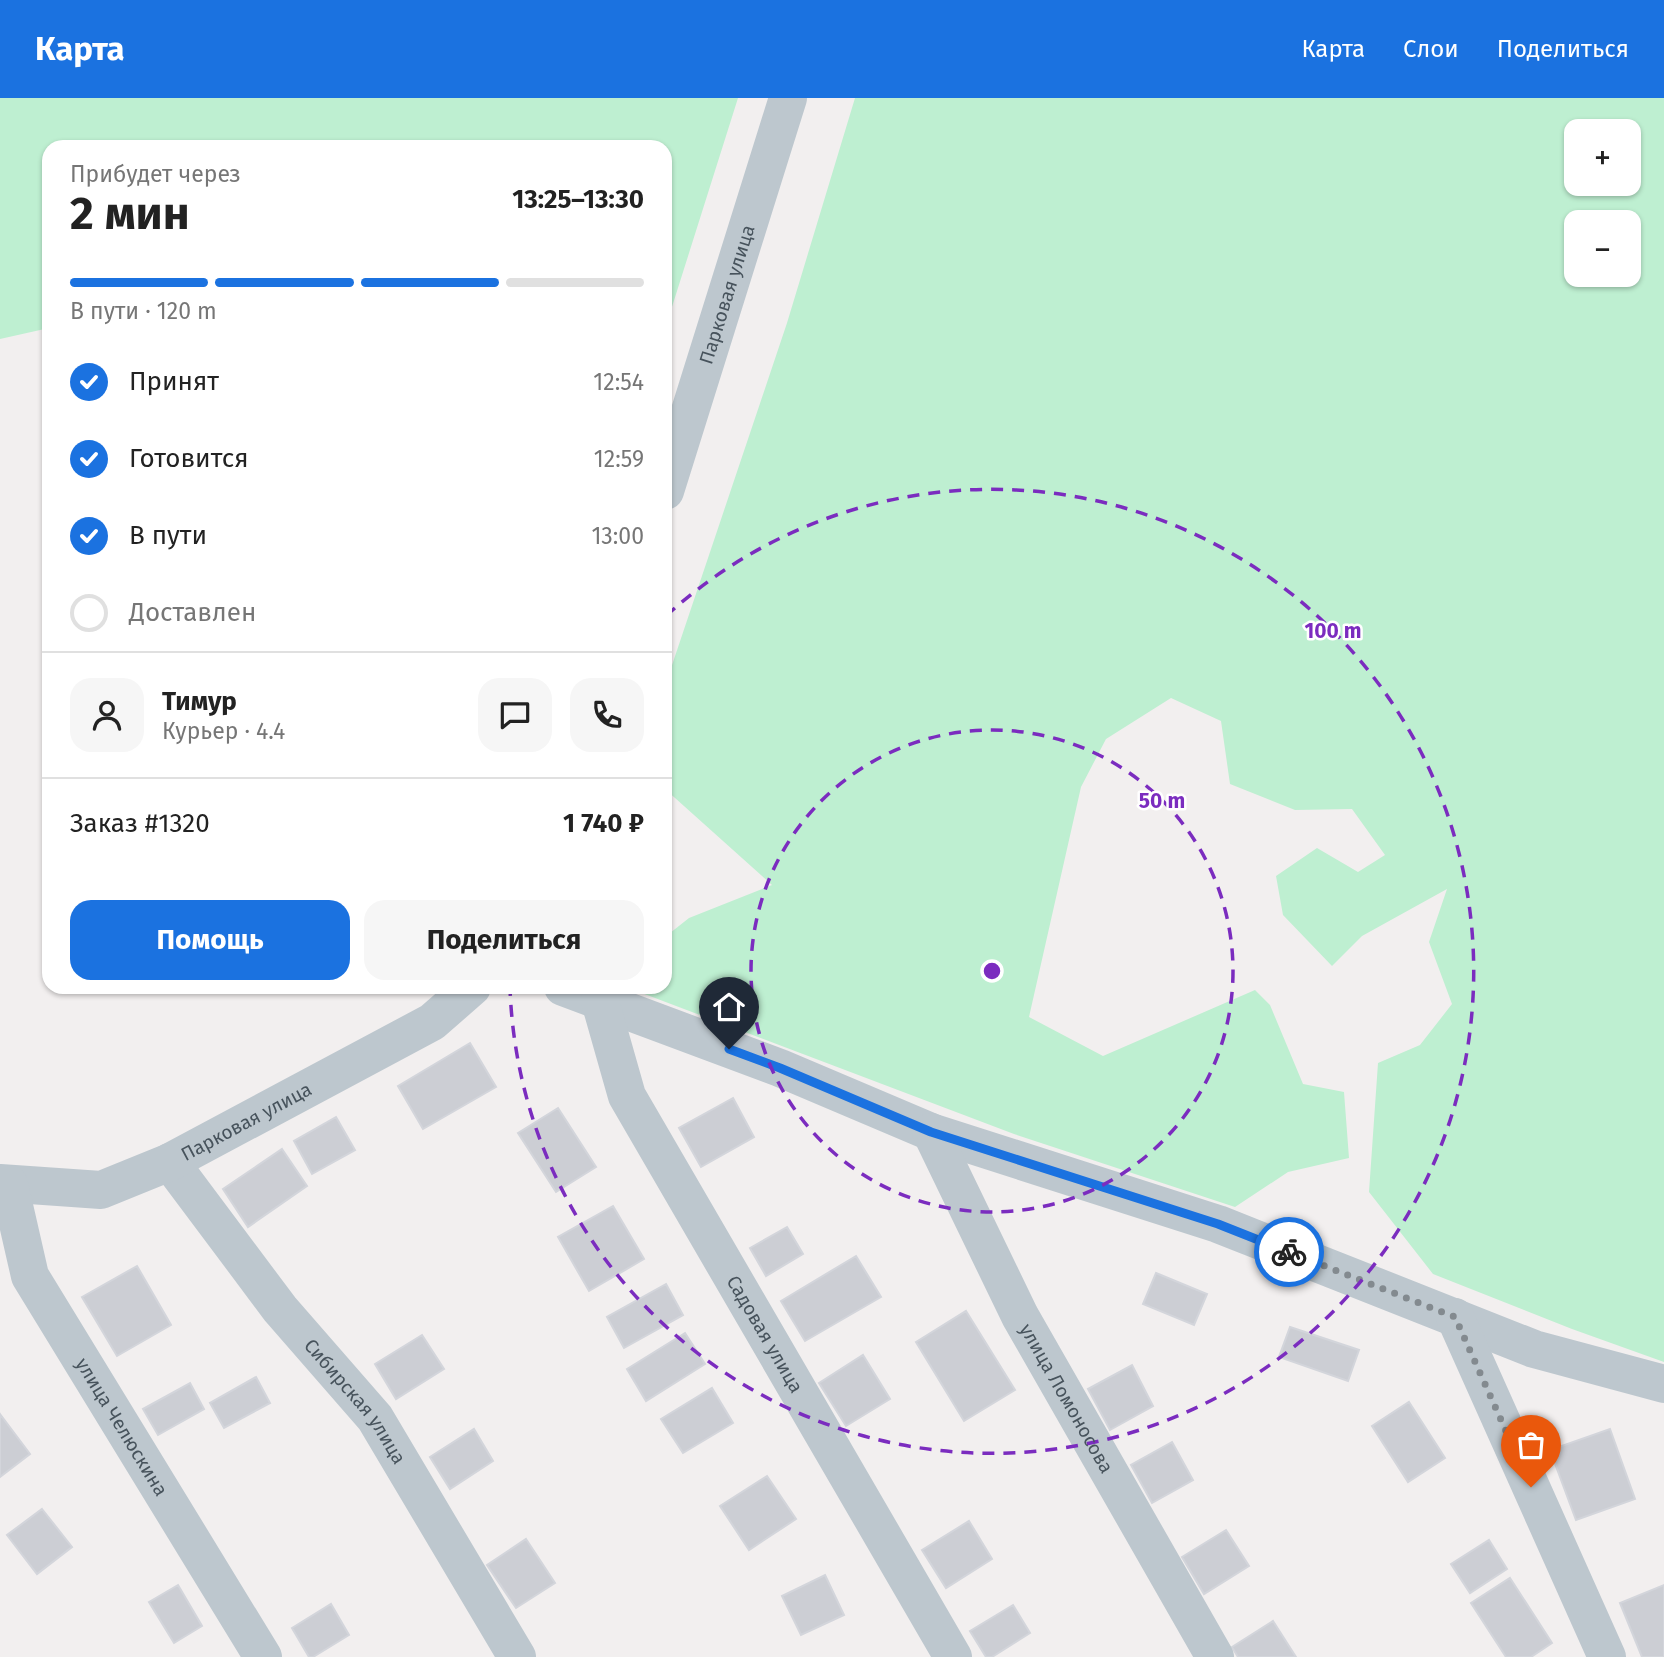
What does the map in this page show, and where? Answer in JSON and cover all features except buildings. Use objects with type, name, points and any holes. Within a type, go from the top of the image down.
[{"type":"street","name":"Парковая улица","points":[[672,469],[788,98]]},
{"type":"street","name":"Парковая улица","points":[[5,1184],[101,1190],[170,1162],[432,1022],[464,994]]},
{"type":"street","points":[[582,994],[780,1068],[931,1132],[1218,1224],[1534,1349],[1664,1384]]},
{"type":"street","name":"Садовая улица","points":[[600,1001],[627,1096],[953,1657]]},
{"type":"street","name":"улица Ломоносова","points":[[931,1132],[1020,1316],[1215,1657]]},
{"type":"street","name":"Сибирская улица","points":[[170,1162],[279,1309],[375,1418],[517,1657]]},
{"type":"street","name":"улица Челюскина","points":[[5,1184],[30,1276],[263,1657]]},
{"type":"street","points":[[1455,1317],[1607,1657]]},
{"type":"green space","points":[[0,98],[738,98],[672,307],[672,140],[42,140],[42,330],[0,339]]},
{"type":"green space","points":[[855,98],[1664,98],[1664,1362],[1433,1274],[1369,1192],[1378,1063],[1420,1045],[1452,1004],[1429,942],[1447,889],[1362,936],[1332,966],[1283,915],[1276,876],[1317,848],[1358,872],[1385,855],[1352,809],[1295,810],[1230,784],[1221,721],[1171,698],[1106,739],[1081,787],[1029,1017],[1103,1056],[1255,990],[1270,1005],[1303,1084],[1344,1092],[1349,1158],[1288,1172],[1235,1207],[1014,1134],[644,994],[672,994],[672,931],[689,918],[772,885],[672,795],[672,665],[787,323]]},
{"type":"way so far","points":[[1289,1252],[1455,1317],[1531,1487]]},
{"type":"route","points":[[729,1049],[931,1132],[1218,1224],[1289,1252]]}]
